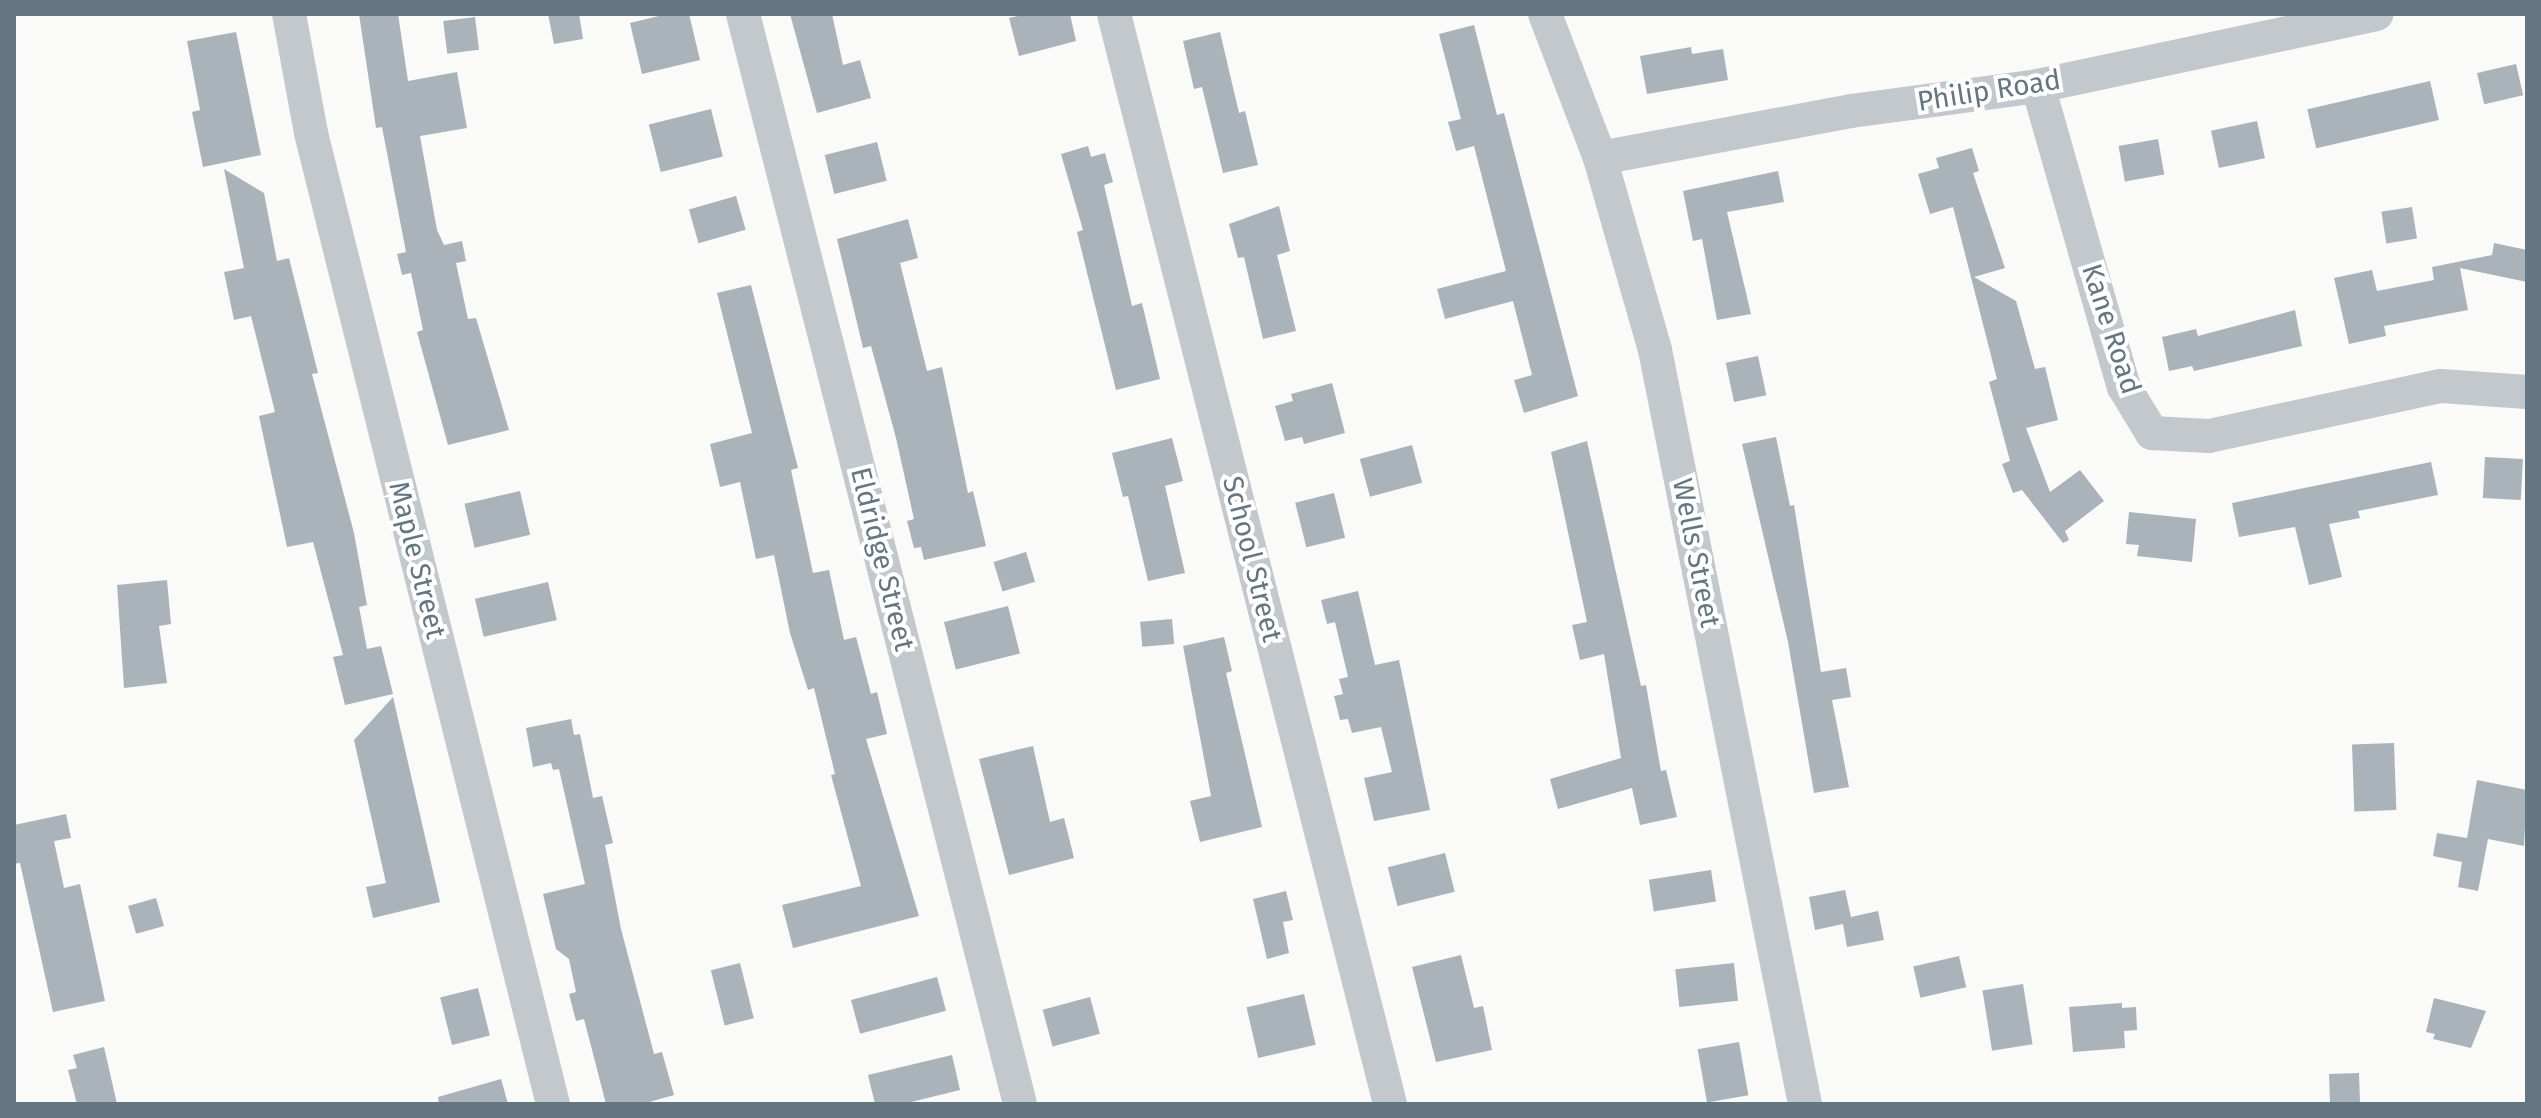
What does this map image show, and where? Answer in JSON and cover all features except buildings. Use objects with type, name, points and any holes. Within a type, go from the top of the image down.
[{"type":"street","name":"Maple Street","points":[[289,14],[311,133],[553,1104]]},
{"type":"street","name":"Eldridge Street","points":[[743,14],[1020,1104]]},
{"type":"street","name":"School Street","points":[[1114,14],[1390,1104]]},
{"type":"street","name":"Wells Street","points":[[1545,14],[1600,158],[1655,350],[1805,1104]]},
{"type":"street","name":"Philip Road","points":[[1600,158],[1851,111],[2038,86],[2376,14]]},
{"type":"street","name":"Kane Road","points":[[2038,86],[2124,387],[2152,433],[2209,436],[2441,386],[2527,392]]}]
